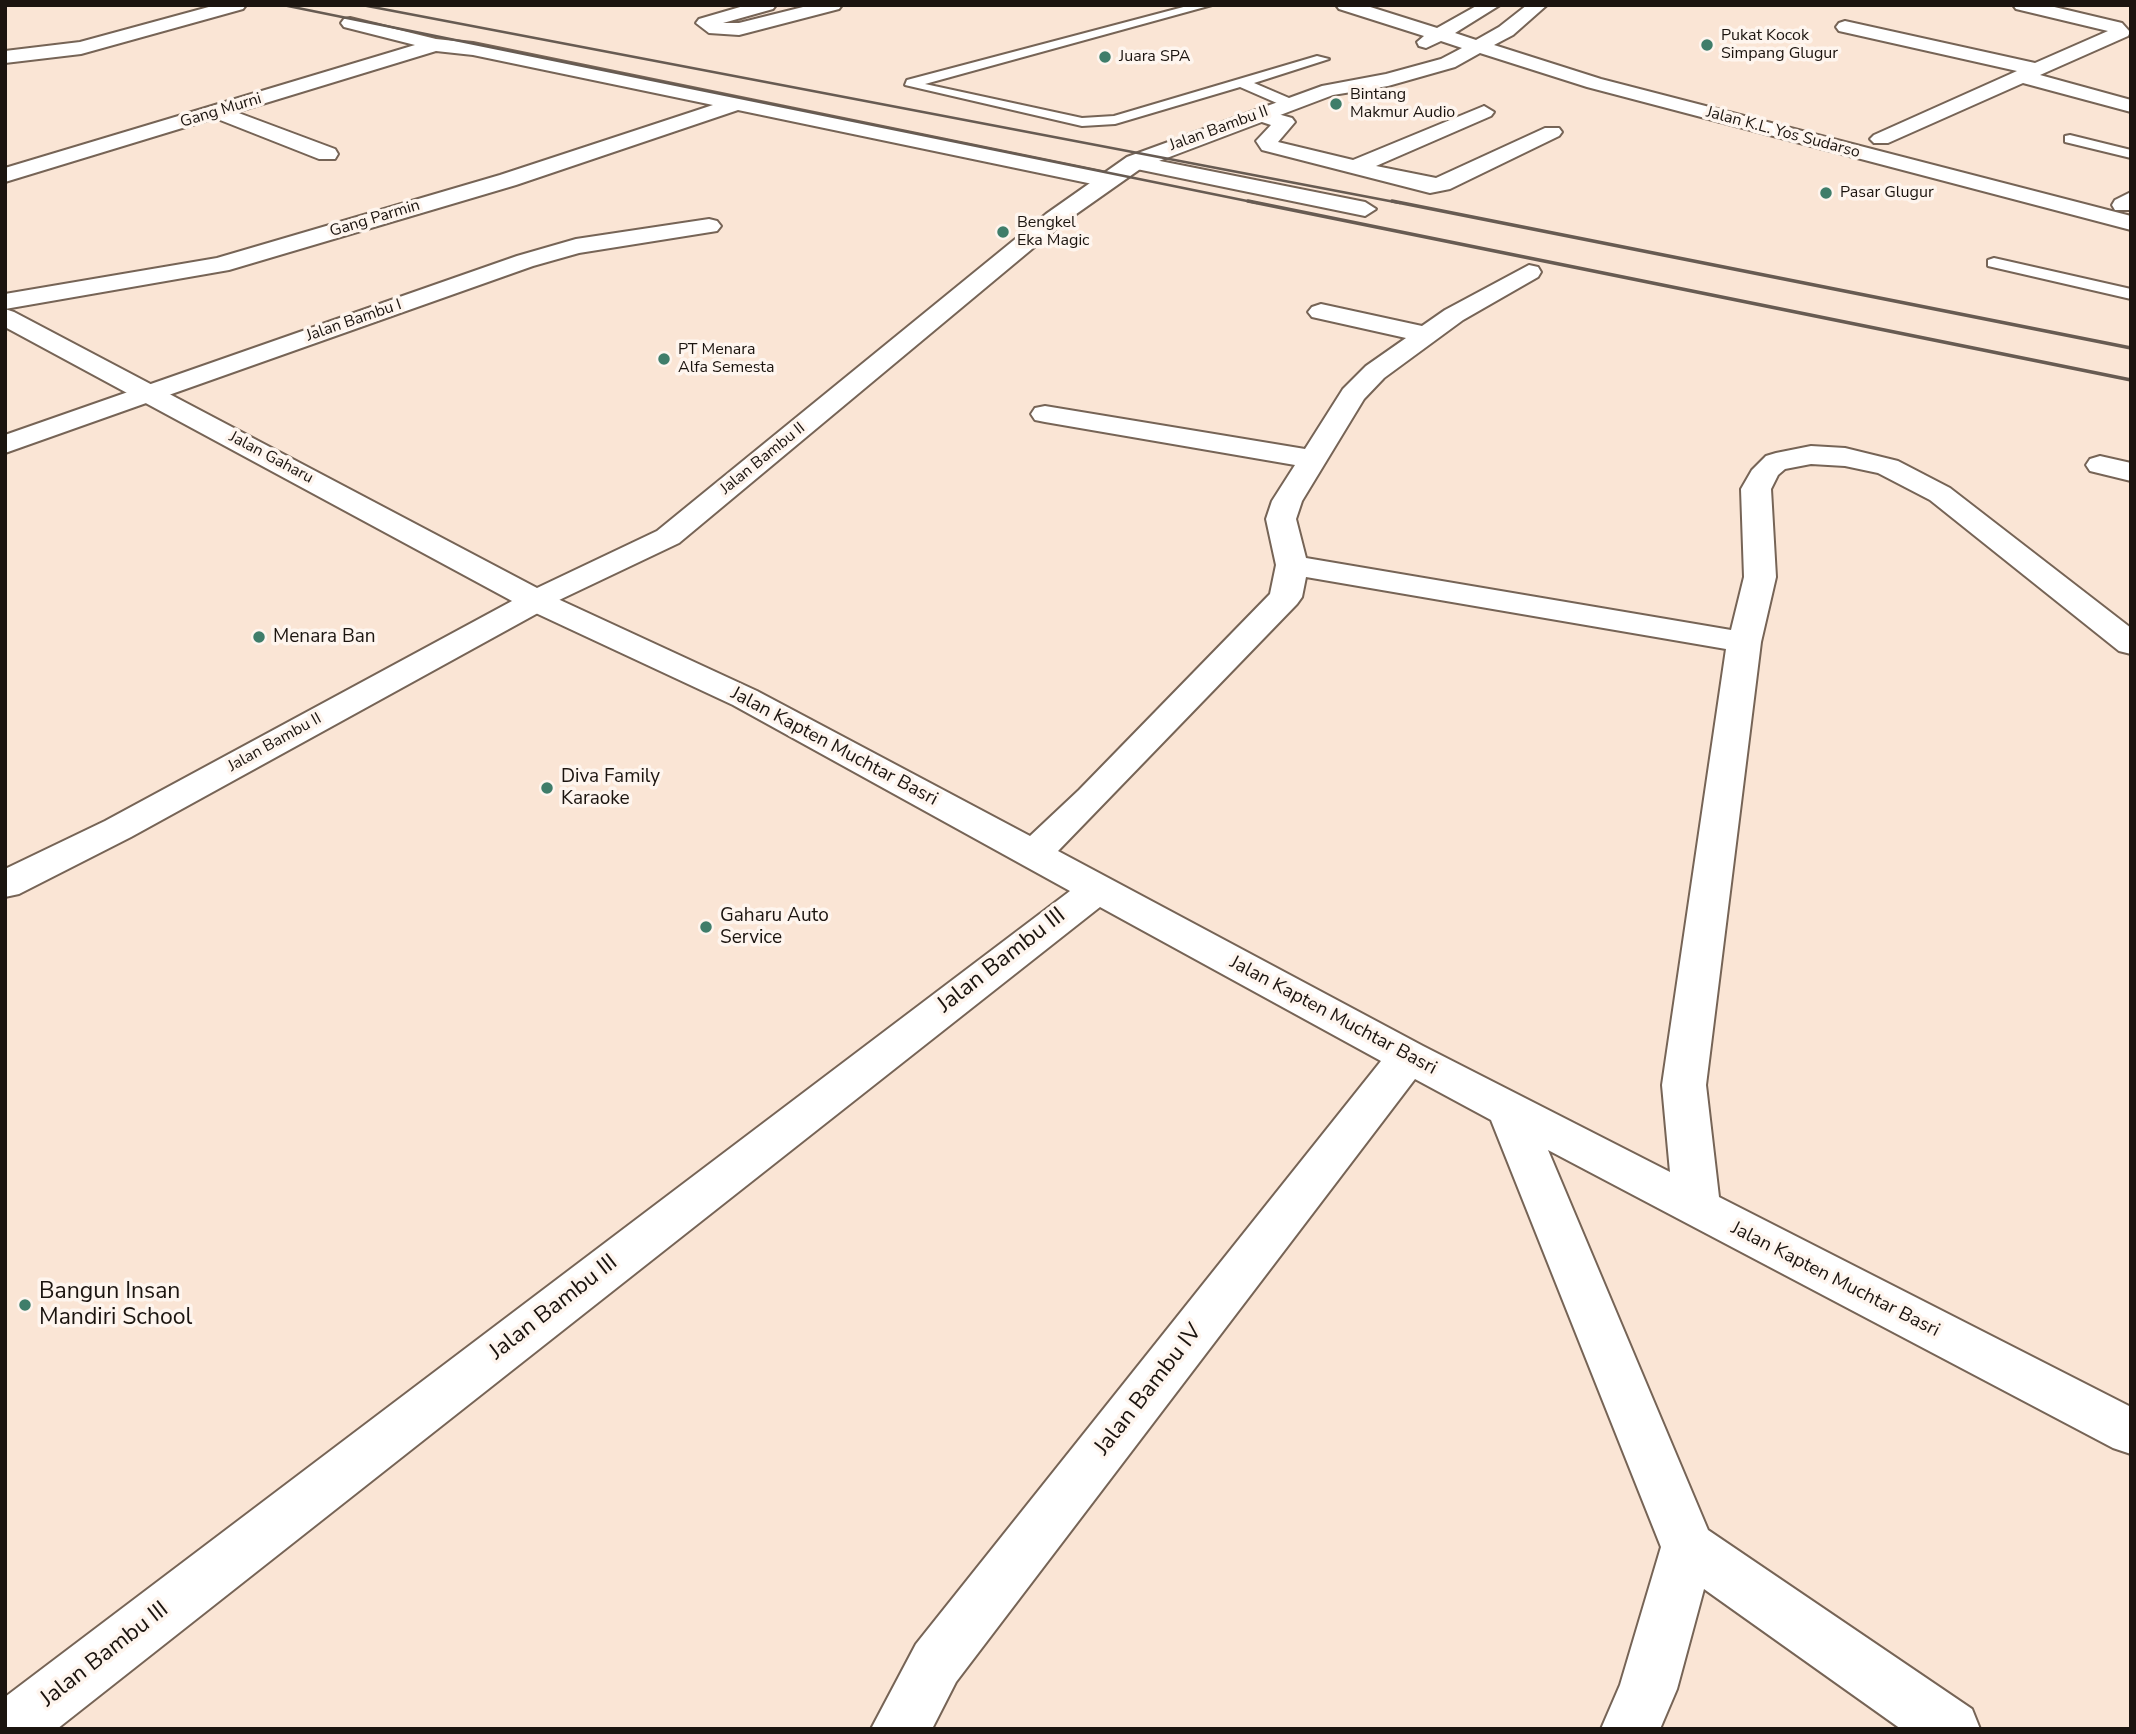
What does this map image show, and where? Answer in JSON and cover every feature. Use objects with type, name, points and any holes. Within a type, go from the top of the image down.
[{"type":"street","points":[[5,57],[35,51],[81,48],[237,5]]},
{"type":"street","points":[[767,5],[705,23],[716,29],[739,29],[833,5]]},
{"type":"street","name":"Jalan K.L. Yos Sudarso","points":[[1345,5],[1437,37],[1594,83],[2129,209]]},
{"type":"street","points":[[1329,90],[1360,72],[1437,37],[1491,5]]},
{"type":"street","name":"Jalan Bambu II","points":[[5,885],[118,829],[536,601],[668,537],[1054,219],[1135,162],[1329,90],[1388,80],[1448,63],[1506,31],[1538,5]]},
{"type":"street","points":[[1881,139],[2121,32],[2121,29],[2022,5]]},
{"type":"street","points":[[1446,12],[1531,38]]},
{"type":"street","points":[[350,23],[436,45],[473,49],[1107,180]]},
{"type":"street","points":[[1845,27],[2031,73],[2131,106]]},
{"type":"street","name":"Gang Murni","points":[[5,175],[436,45]]},
{"type":"street","points":[[2089,47],[2120,54]]},
{"type":"street","points":[[1448,63],[1491,65],[1594,83]]},
{"type":"street","name":"Gang Parmin","points":[[12,320],[169,276],[240,260],[508,180],[736,103]]},
{"type":"street","name":"Jalan K.L. Yos Sudarso","points":[[1776,109],[2129,209]]},
{"type":"street","points":[[218,112],[327,153]]},
{"type":"street","points":[[1356,167],[1484,112]]},
{"type":"street","points":[[1260,115],[1285,122],[1266,141],[1269,146],[1436,186],[1552,132]]},
{"type":"street","points":[[1135,162],[1365,209]]},
{"type":"street","name":"Jalan Bambu I","points":[[5,445],[554,252],[709,226]]},
{"type":"street","points":[[1033,854],[1092,798],[1286,597],[1292,565],[1280,519],[1353,395],[1375,372],[1454,316],[1529,272]]},
{"type":"street","points":[[1321,312],[1427,335]]},
{"type":"street","name":"Jalan Gaharu","points":[[12,320],[536,601]]},
{"type":"street","points":[[1045,414],[1313,459]]},
{"type":"street","points":[[1697,1209],[1684,1085],[1744,642],[1759,577],[1756,489],[1766,470],[1776,462],[1811,455],[1845,457],[1888,467],[1940,494],[2131,644]]},
{"type":"street","points":[[2101,465],[2131,472]]},
{"type":"street","points":[[1292,565],[1744,642]]},
{"type":"street","name":"Jalan Kapten Muchtar Basri","points":[[536,601],[745,698],[1408,1057],[2131,1432]]},
{"type":"street","name":"Jalan Bambu III","points":[[10,1729],[1098,889]]},
{"type":"street","name":"Jalan Bambu IV","points":[[900,1729],[936,1663],[1408,1057]]},
{"type":"street","points":[[1509,1109],[1688,1548],[1951,1729]]},
{"type":"street","points":[[1630,1729],[1648,1689],[1688,1548]]},
{"type":"lane","points":[[1206,5],[911,84],[1082,122],[1115,120],[1322,58]]},
{"type":"lane","points":[[1241,83],[1291,104]]},
{"type":"lane","points":[[2070,139],[2131,154]]},
{"type":"lane","points":[[1994,263],[2131,294]]},
{"type":"railway","points":[[283,5],[1257,203]]},
{"type":"railway","points":[[362,5],[1400,203]]},
{"type":"railway","points":[[1248,201],[2131,380]]},
{"type":"railway","points":[[1392,201],[2131,348]]},
{"type":"place","name":"Pukat Kocok Simpang Glugur","points":[[1707,45]]},
{"type":"place","name":"Juara SPA","points":[[1105,57]]},
{"type":"place","name":"Bintang Makmur Audio","points":[[1336,104]]},
{"type":"place","name":"Pasar Glugur","points":[[1826,193]]},
{"type":"place","name":"Bengkel Eka Magic","points":[[1003,232]]},
{"type":"place","name":"PT Menara Alfa Semesta","points":[[664,359]]},
{"type":"place","name":"Menara Ban","points":[[259,637]]},
{"type":"place","name":"Diva Family Karaoke","points":[[547,788]]},
{"type":"place","name":"Gaharu Auto Service","points":[[706,927]]},
{"type":"place","name":"Bangun Insan Mandiri School","points":[[25,1305]]}]
